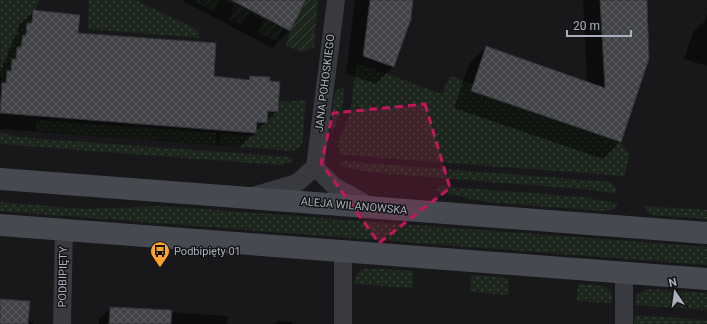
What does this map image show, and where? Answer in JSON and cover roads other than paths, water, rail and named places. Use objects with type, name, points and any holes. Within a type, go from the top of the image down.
[{"type":"main road","name":"ALEJA WILANOWSKA","points":[[0,179],[707,233]]},
{"type":"main road","points":[[0,225],[707,279]]},
{"type":"street","name":"JANA POHOSKIEGO","points":[[315,167],[336,0]]},
{"type":"street","points":[[247,198],[297,183],[315,167],[334,186],[373,207]]},
{"type":"street","name":"PODBIPIĘTY","points":[[62,324],[64,230]]},
{"type":"street","points":[[343,251],[343,324]]},
{"type":"street","points":[[624,273],[624,324]]},
{"type":"place","name":"Podbipięty 01","points":[[160,268]]}]
